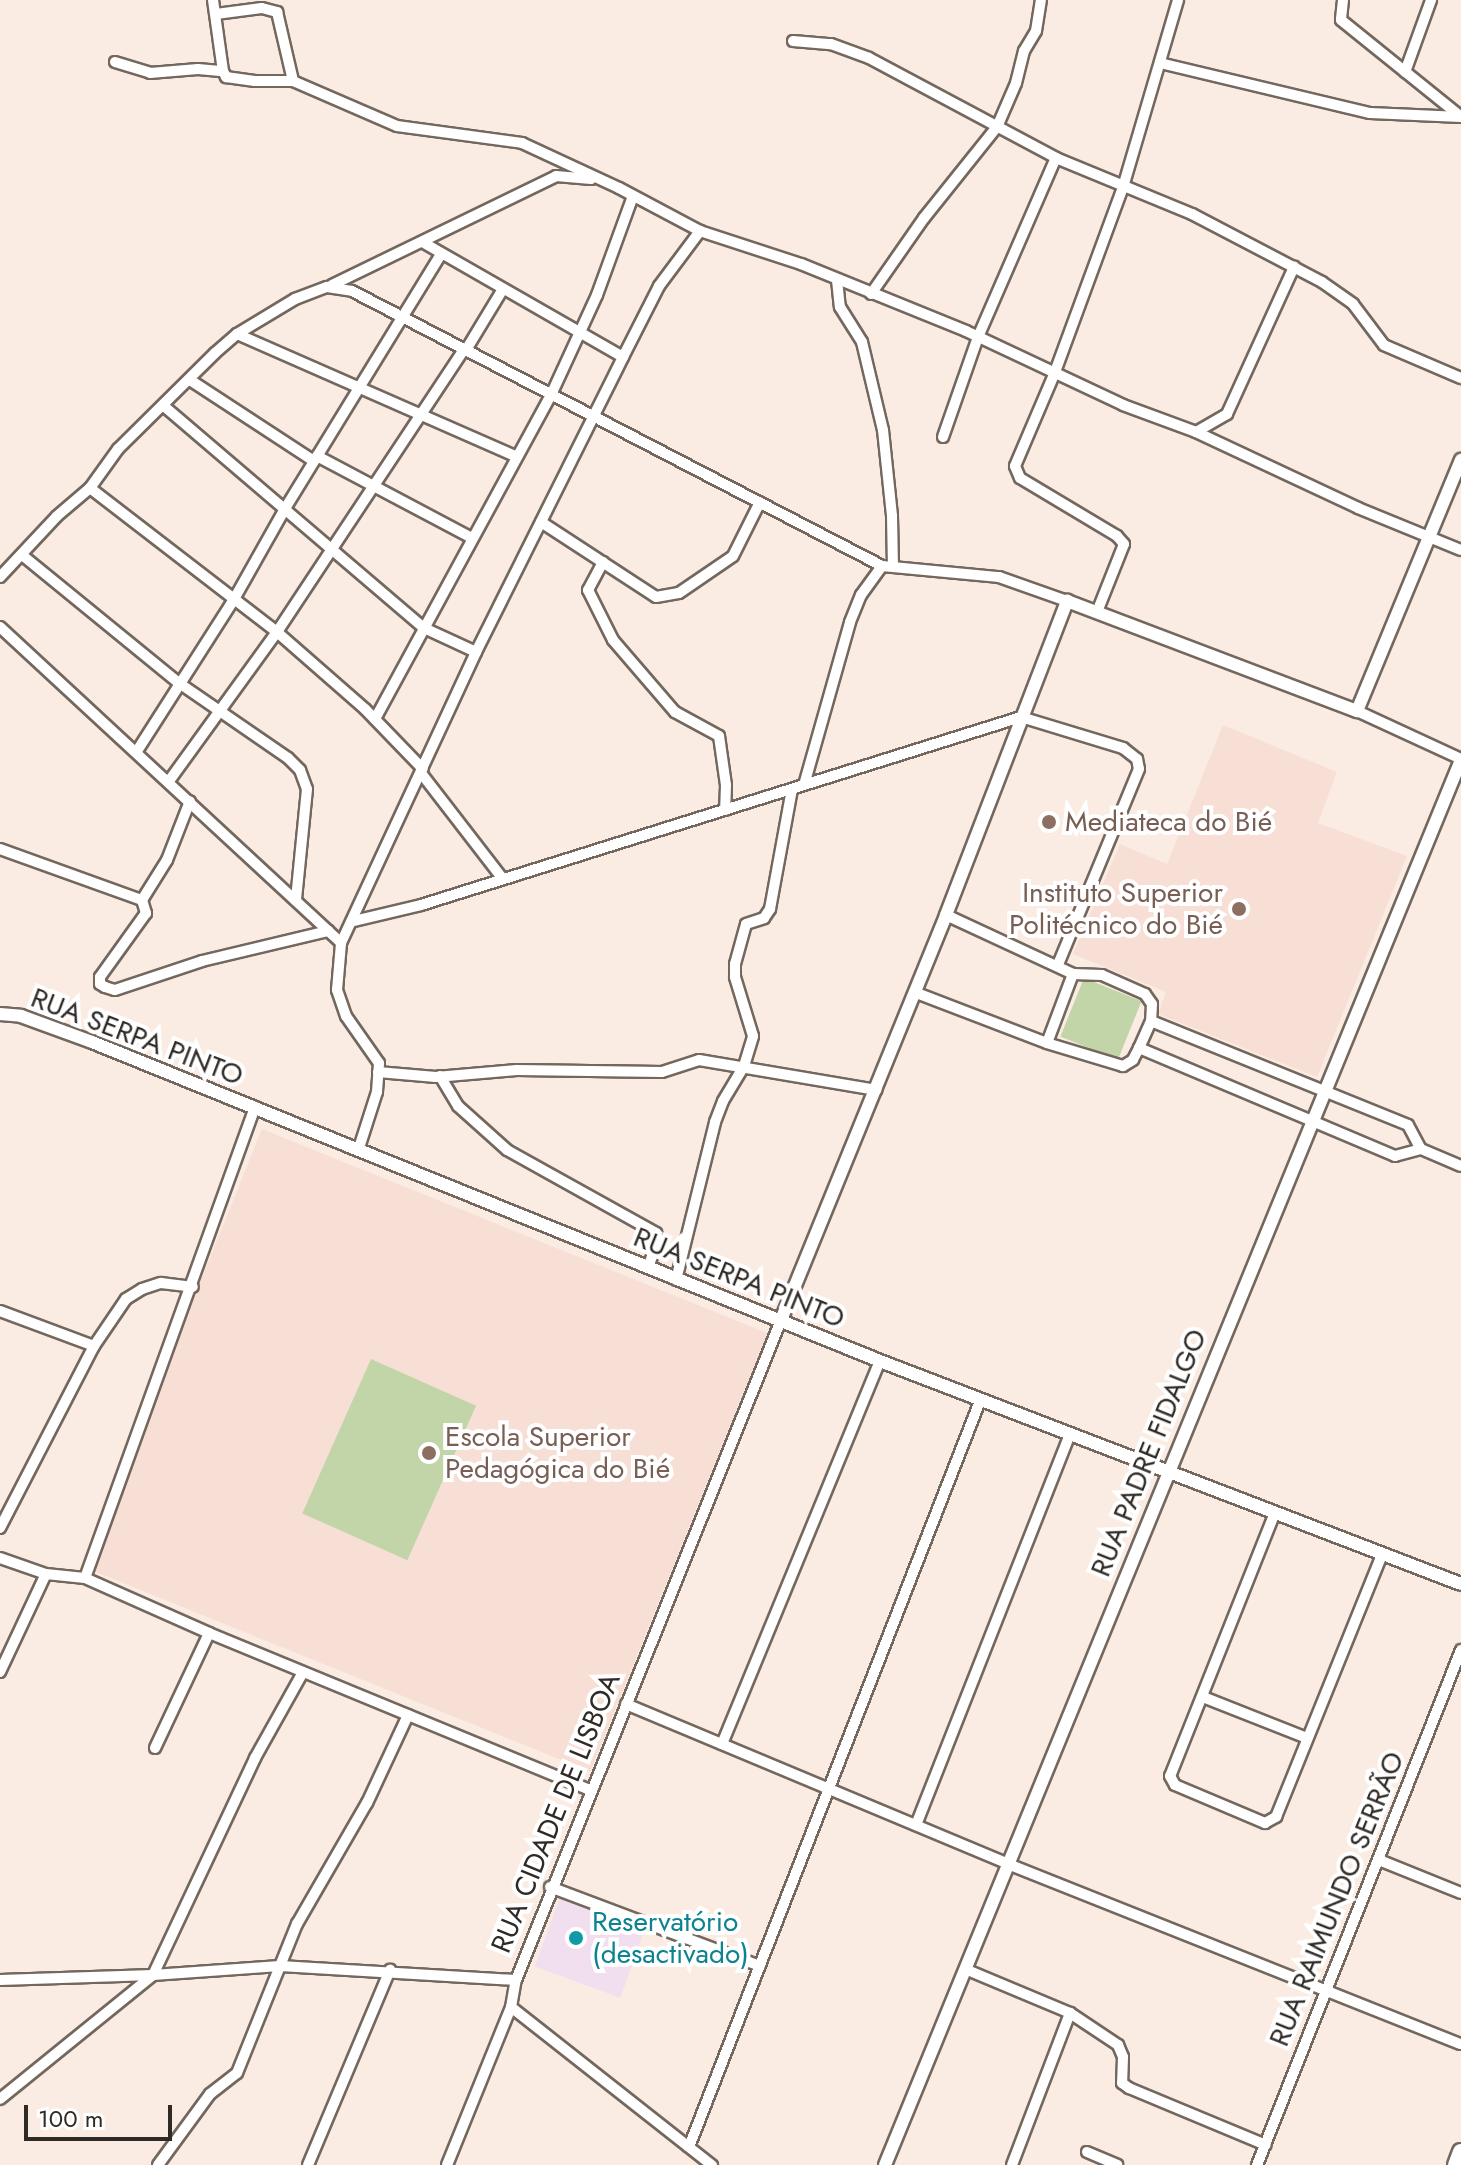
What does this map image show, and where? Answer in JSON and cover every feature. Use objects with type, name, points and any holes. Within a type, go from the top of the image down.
[{"type":"main road","points":[[1456,2165],[1461,2152]]},
{"type":"street","points":[[213,0],[226,77],[278,83],[293,81],[397,126],[522,143],[700,231],[837,280],[978,337],[1123,405],[1196,432],[1427,538],[1461,550]]},
{"type":"street","points":[[871,294],[924,218],[997,127],[1016,83],[1024,51],[1036,31],[1041,0]]},
{"type":"street","points":[[1097,612],[1124,544],[1117,536],[1015,472],[1018,453],[1055,372],[1123,187],[1178,0]]},
{"type":"street","points":[[1160,63],[1370,113],[1461,117],[1341,20],[1343,0]]},
{"type":"street","points":[[1405,72],[1431,0]]},
{"type":"street","points":[[216,14],[262,8],[277,12],[293,81]]},
{"type":"street","points":[[793,41],[831,44],[869,58],[1056,158],[1192,214],[1294,267],[1353,304],[1384,345],[1461,378]]},
{"type":"street","points":[[115,62],[150,73],[223,71]]},
{"type":"street","points":[[943,437],[978,337],[1056,158]]},
{"type":"street","points":[[0,577],[57,516],[90,488],[118,449],[165,407],[237,334],[295,299],[424,243],[556,176],[597,179]]},
{"type":"street","points":[[375,719],[515,456],[551,395],[581,333],[633,196]]},
{"type":"street","points":[[359,1148],[377,1092],[378,1072],[375,1054],[350,1024],[337,990],[341,943],[354,921],[476,652],[623,357],[659,286],[700,231]]},
{"type":"street","points":[[424,243],[623,357]]},
{"type":"street","points":[[137,751],[233,601],[286,507],[441,254]]},
{"type":"street","points":[[1196,432],[1227,414],[1294,267]]},
{"type":"street","points":[[804,785],[850,622],[861,595],[887,566],[892,516],[883,430],[862,342],[840,307],[837,280]]},
{"type":"street","points":[[327,287],[352,291],[887,566],[999,577],[1357,711],[1461,760]]},
{"type":"street","points":[[169,781],[277,632],[503,289]]},
{"type":"street","points":[[237,334],[515,456]]},
{"type":"street","points":[[190,380],[316,458],[472,538]]},
{"type":"street","points":[[165,407],[286,507],[424,628],[476,652]]},
{"type":"street","points":[[1357,711],[1461,460]]},
{"type":"street","points":[[90,488],[277,632],[375,719],[422,771],[503,879]]},
{"type":"street","points":[[541,522],[653,597],[679,593],[733,556],[760,502]]},
{"type":"street","points":[[22,555],[179,683],[288,758],[305,777],[304,838],[296,900]]},
{"type":"street","points":[[603,562],[588,590],[613,640],[675,712],[719,736],[726,785],[725,810]]},
{"type":"street","points":[[781,1320],[946,915],[1067,601]]},
{"type":"street","points":[[0,627],[341,943]]},
{"type":"street","points":[[354,921],[503,879],[1021,717],[1123,748],[1137,759],[1139,769],[1058,965]]},
{"type":"street","name":"RUA PADRE FIDALGO","points":[[885,2165],[1461,760]]},
{"type":"street","points":[[676,1280],[715,1122],[744,1066],[753,1028],[735,977],[735,964],[746,924],[764,918],[770,909],[792,789]]},
{"type":"street","points":[[190,801],[167,860],[142,900],[146,913],[100,977],[100,984],[115,990],[202,961],[328,931]]},
{"type":"street","points":[[0,849],[142,900]]},
{"type":"street","points":[[914,992],[1047,1043],[1123,1066],[1133,1060],[1151,1021],[1152,1004],[1145,994],[1102,975],[1073,974],[946,915]]},
{"type":"street","points":[[1047,1043],[1073,974]]},
{"type":"street","name":"RUA SERPA PINTO","points":[[0,1014],[21,1016],[255,1107],[980,1401],[1461,1584]]},
{"type":"street","points":[[1151,1021],[1408,1125],[1421,1149]]},
{"type":"street","points":[[1139,1048],[1395,1156],[1421,1149],[1461,1166]]},
{"type":"street","points":[[378,1072],[440,1076],[517,1070],[662,1072],[699,1060],[876,1090]]},
{"type":"street","points":[[440,1076],[458,1106],[507,1150],[656,1233],[658,1241],[648,1267]]},
{"type":"street","points":[[85,1578],[193,1287],[255,1107]]},
{"type":"street","points":[[0,1528],[94,1346],[126,1299],[142,1289],[161,1283],[193,1287]]},
{"type":"street","points":[[0,1311],[94,1346]]},
{"type":"street","name":"RUA CIDADE DE LISBOA","points":[[0,1980],[153,1975],[280,1966],[390,1970],[516,1980],[550,1887],[781,1320]]},
{"type":"street","points":[[722,1744],[880,1361]]},
{"type":"street","points":[[689,2147],[980,1401]]},
{"type":"street","points":[[916,1825],[1070,1435]]},
{"type":"street","points":[[1274,1515],[1171,1782],[1265,1823],[1276,1817],[1382,1555]]},
{"type":"street","points":[[0,1558],[46,1574],[85,1578],[209,1633],[589,1790]]},
{"type":"street","points":[[0,1672],[46,1574]]},
{"type":"street","points":[[155,1748],[209,1633]]},
{"type":"street","name":"RUA RAIMUNDO SERRÃO","points":[[1257,2165],[1461,1650]]},
{"type":"street","points":[[0,2099],[153,1975],[255,1758],[303,1672]]},
{"type":"street","points":[[1203,1697],[1307,1738]]},
{"type":"street","points":[[626,1704],[1008,1864],[1329,1988],[1461,2044]]},
{"type":"street","points":[[158,2165],[210,2094],[237,2073],[302,1913],[367,1803],[408,1715]]},
{"type":"street","points":[[1379,1860],[1461,1893]]},
{"type":"street","points":[[550,1887],[760,1966]]},
{"type":"street","points":[[965,1969],[1070,2013],[1118,2045],[1123,2057],[1122,2083],[1129,2088],[1266,2145]]},
{"type":"street","points":[[308,2165],[390,1970]]},
{"type":"street","points":[[447,2165],[511,2007],[516,1980]]},
{"type":"street","points":[[511,2007],[712,2165]]},
{"type":"street","points":[[1012,2165],[1070,2013]]},
{"type":"street","points":[[1087,2152],[1117,2165]]},
{"type":"shaded area","name":"Instituto Superior Politécnico do Bié","points":[[1223,725],[1337,772],[1318,823],[1407,856],[1317,1077],[1158,1014],[1166,992],[1073,954],[1120,844],[1167,864]]},
{"type":"shaded area","name":"Escola Superior Pedagógica do Bié","points":[[262,1129],[767,1333],[590,1772],[85,1568]]},
{"type":"shaded area","points":[[560,1897],[646,1928],[620,1998],[535,1967]]},
{"type":"green space","points":[[1084,978],[1141,1001],[1118,1060],[1060,1036]]},
{"type":"green space","points":[[371,1359],[476,1406],[407,1560],[302,1513]]},
{"type":"place","name":"Mediateca do Bié","points":[[1049,822]]},
{"type":"place","name":"Instituto Superior Politécnico do Bié","points":[[1239,909]]},
{"type":"place","name":"Escola Superior Pedagógica do Bié","points":[[429,1453]]},
{"type":"place","name":"Reservatório (desactivado)","points":[[576,1938]]}]
